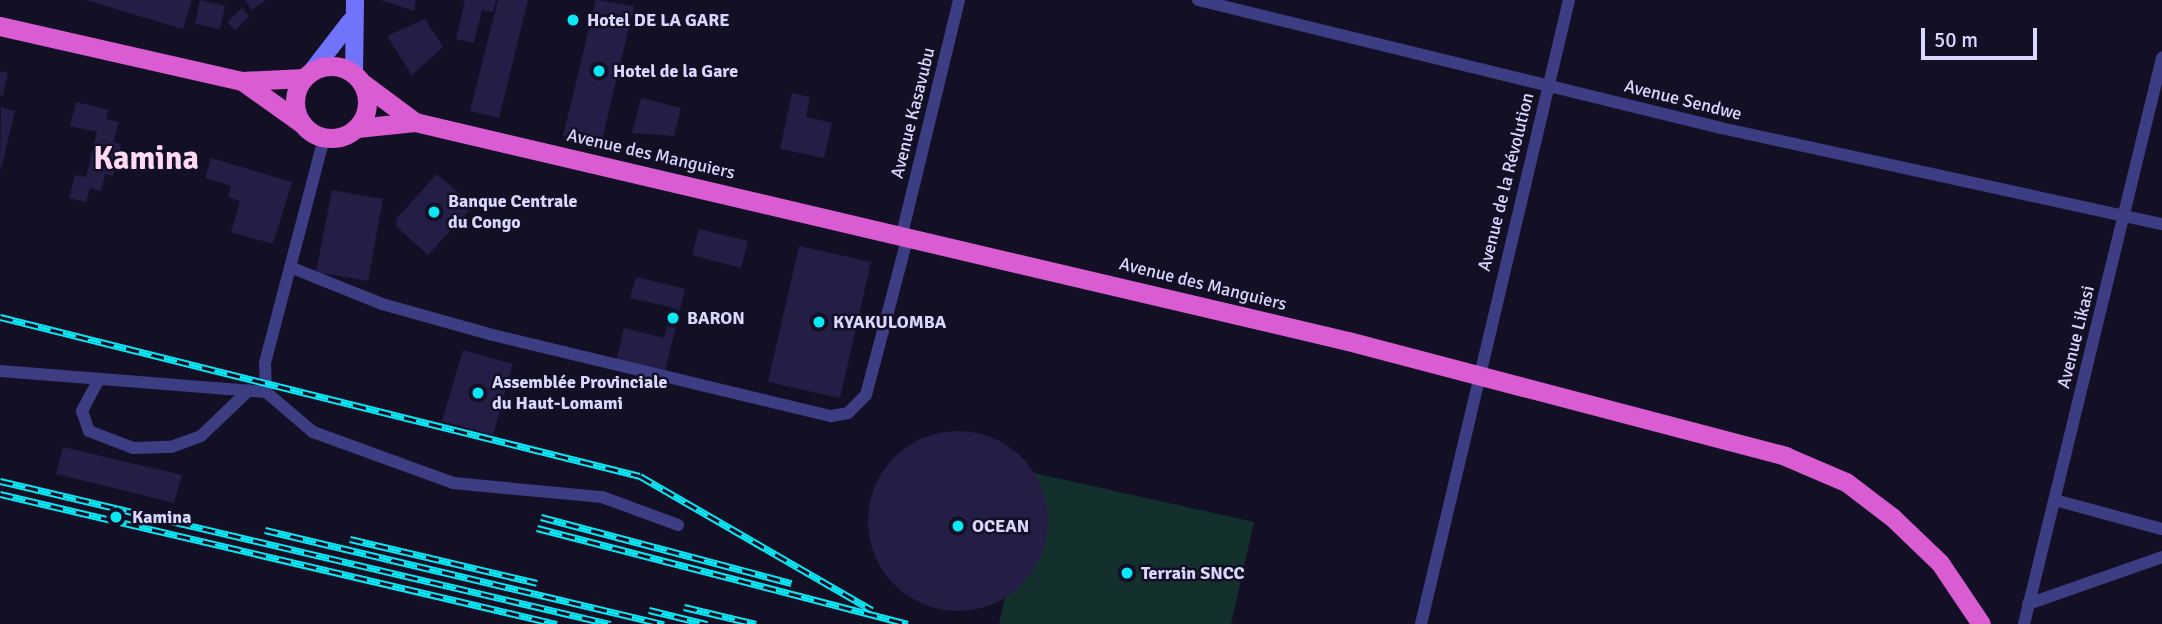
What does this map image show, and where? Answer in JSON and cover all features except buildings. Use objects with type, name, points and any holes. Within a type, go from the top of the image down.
[{"type":"highway","points":[[0,26],[242,81],[308,74],[334,66],[358,78],[368,106],[357,128]]},
{"type":"highway","points":[[301,123],[294,100],[308,74]]},
{"type":"highway","name":"Avenue des Manguiers","points":[[358,78],[415,122],[905,235],[1727,437],[1819,468],[1892,517],[1940,563],[1981,624]]},
{"type":"highway","points":[[242,81],[324,138],[357,128],[415,122]]},
{"type":"main road","points":[[355,0],[350,22],[358,78]]},
{"type":"main road","points":[[308,74],[350,22]]},
{"type":"street","name":"Avenue Kasavubu","points":[[290,267],[382,304],[493,335],[831,416],[848,413],[866,396],[959,0]]},
{"type":"street","name":"Avenue Sendwe","points":[[1198,0],[2162,225]]},
{"type":"street","name":"Avenue de la Révolution","points":[[1421,624],[1475,373],[1569,0]]},
{"type":"street","name":"Avenue Likasi","points":[[2024,624],[2162,58]]},
{"type":"street","points":[[266,392],[265,363],[324,138]]},
{"type":"street","points":[[0,371],[266,392],[313,432],[442,479],[494,490],[602,497],[678,525]]},
{"type":"street","points":[[99,379],[82,411],[89,431],[133,448],[171,447],[201,436],[249,390]]},
{"type":"street","points":[[2055,500],[2162,529]]},
{"type":"street","points":[[2028,604],[2162,557]]},
{"type":"green space","name":"Terrain SNCC","points":[[1034,473],[1254,522],[1231,624],[999,624]]},
{"type":"railway","points":[[0,317],[640,476],[872,610]]},
{"type":"railway","points":[[0,481],[610,624]]},
{"type":"railway","points":[[0,494],[557,624]]},
{"type":"railway","points":[[541,517],[791,583]]},
{"type":"railway","points":[[537,528],[908,624]]},
{"type":"railway","points":[[265,530],[664,624]]},
{"type":"railway","points":[[350,539],[537,583]]},
{"type":"railway","points":[[684,607],[756,624]]},
{"type":"railway","points":[[649,610],[707,624]]},
{"type":"place","name":"Hotel DE LA GARE","points":[[573,20]]},
{"type":"place","name":"Hotel de la Gare","points":[[599,71]]},
{"type":"place","name":"Banque Centrale du Congo","points":[[434,212]]},
{"type":"place","name":"BARON","points":[[673,318]]},
{"type":"place","name":"KYAKULOMBA","points":[[819,322]]},
{"type":"place","name":"Assemblée Provinciale du Haut-Lomami","points":[[478,393]]},
{"type":"place","name":"Kamina","points":[[116,517]]},
{"type":"place","name":"OCEAN","points":[[958,526]]},
{"type":"place","name":"Terrain SNCC","points":[[1127,573]]},
{"type":"district","name":"Kamina","points":[[146,159]]}]
